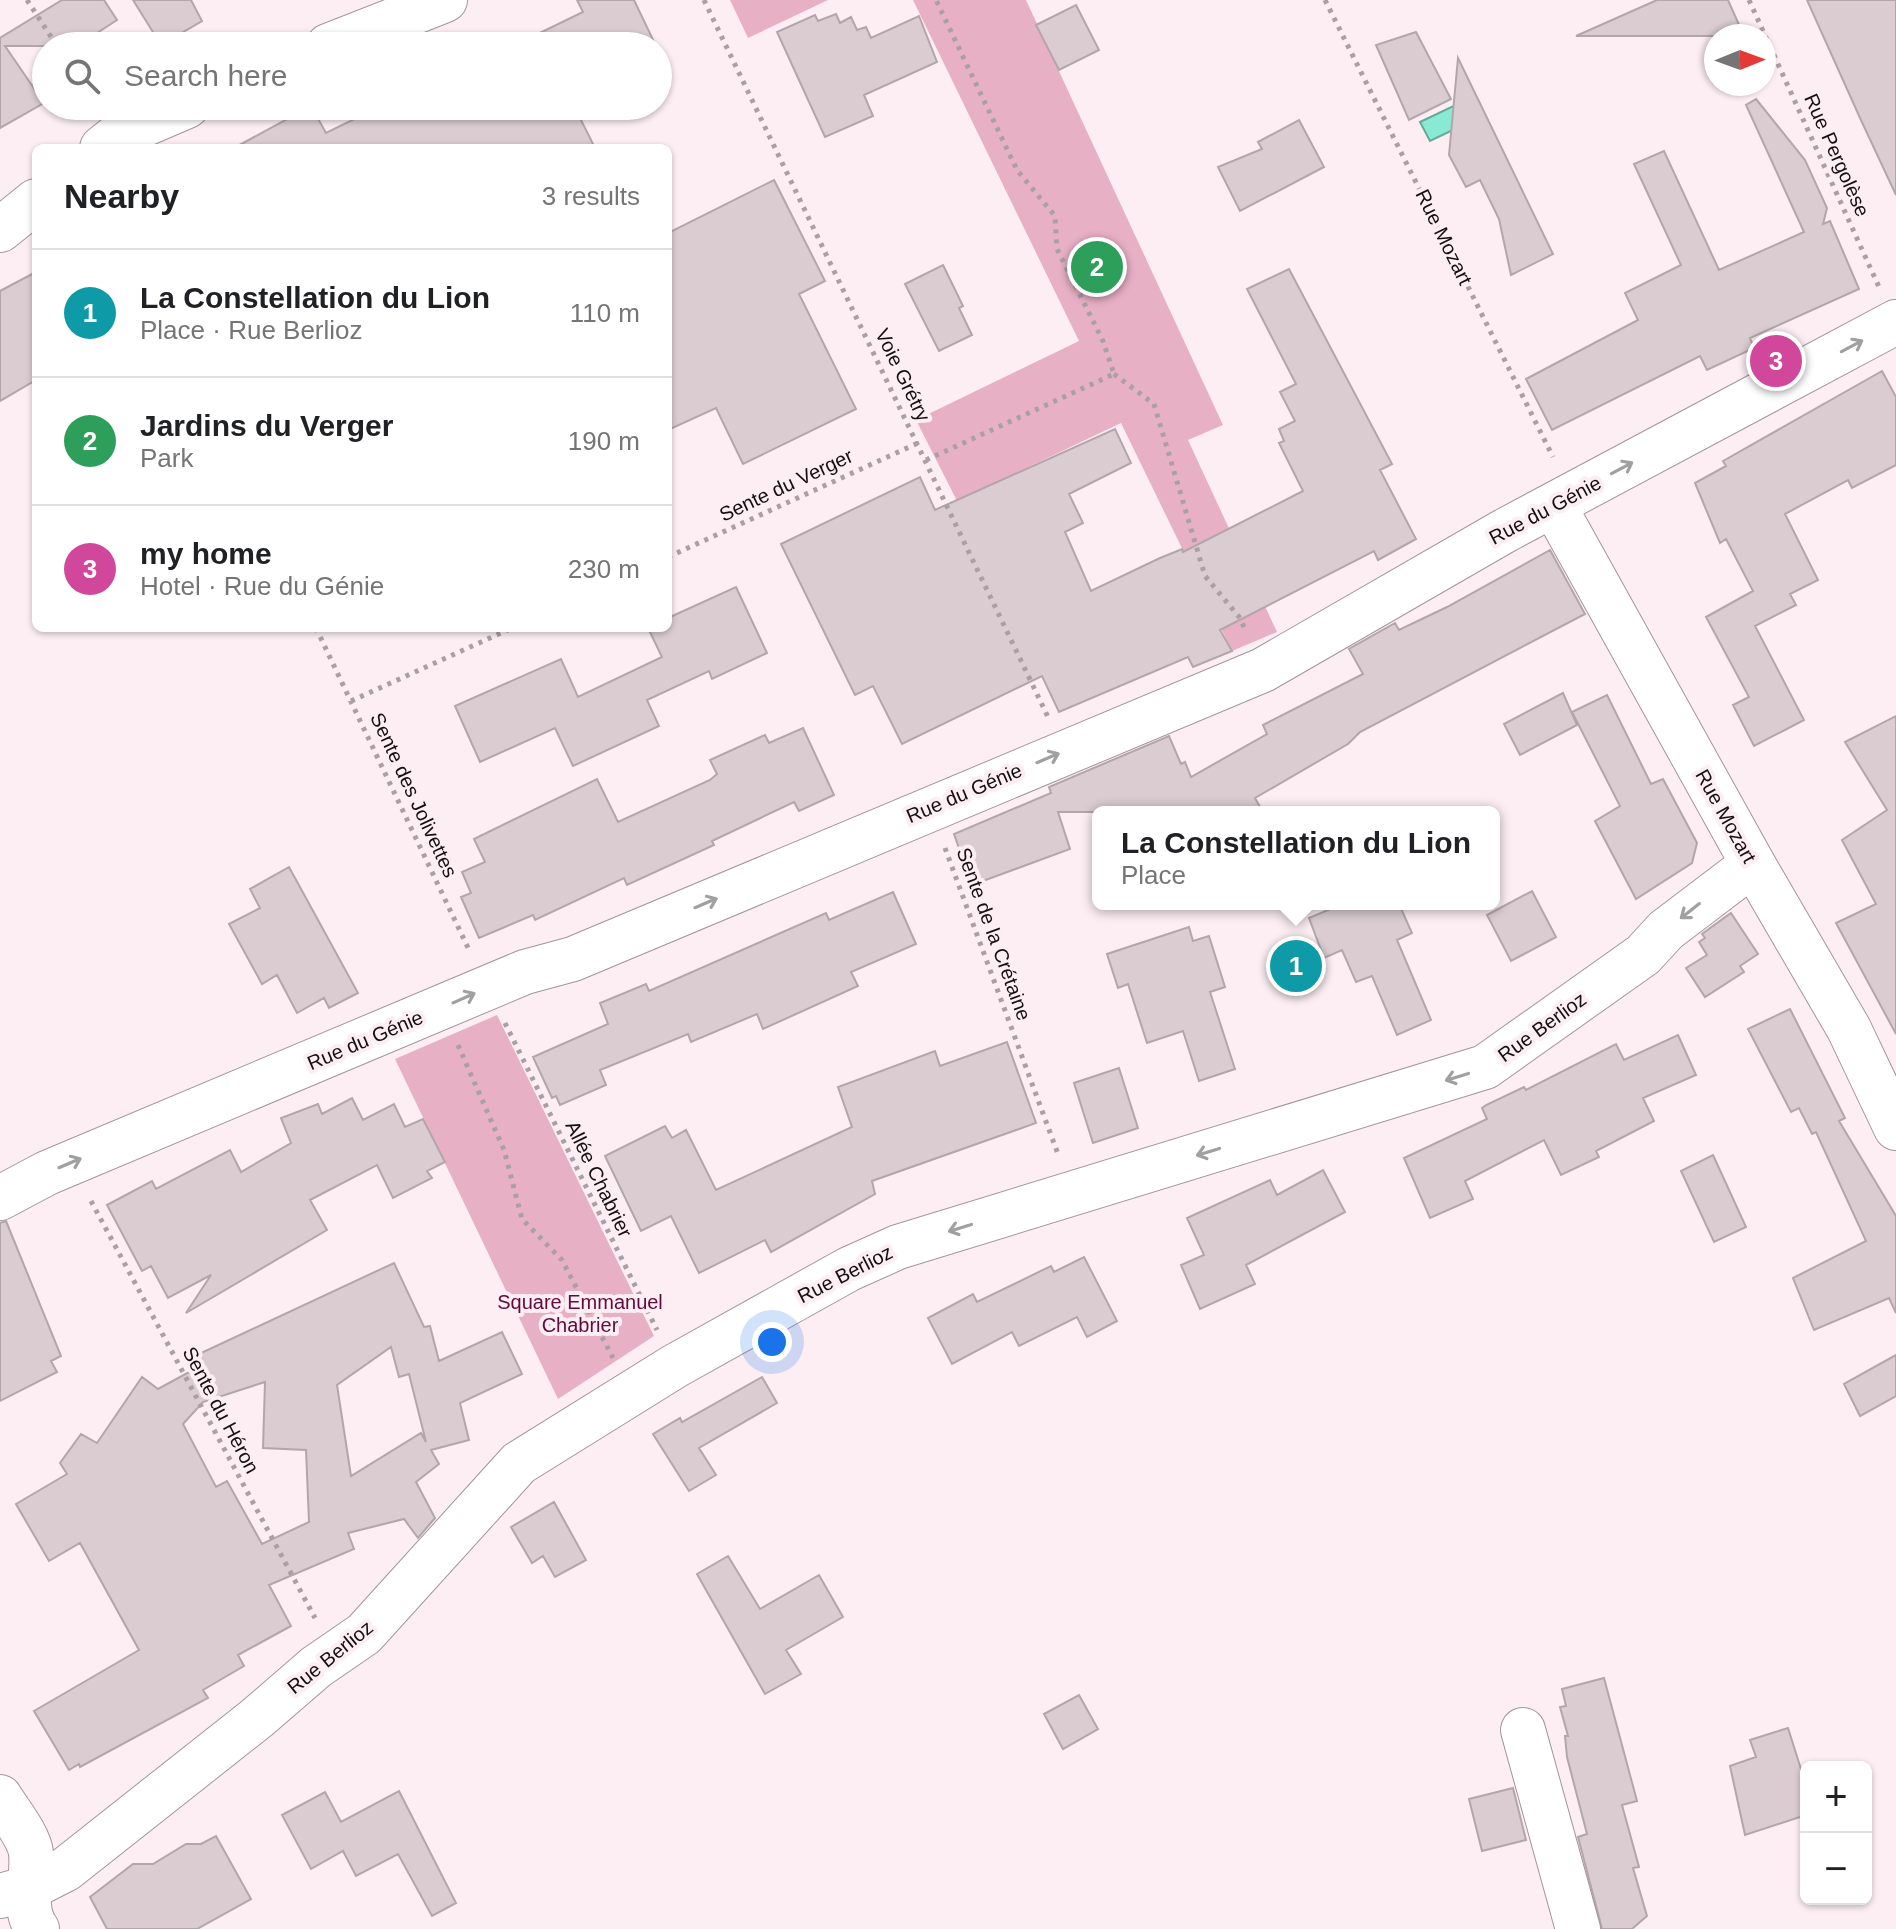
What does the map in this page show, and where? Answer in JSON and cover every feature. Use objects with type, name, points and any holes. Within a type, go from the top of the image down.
[{"type":"street","points":[[364,32],[445,0]]},
{"type":"street","points":[[107,144],[117,136],[154,120]]},
{"type":"street","points":[[0,230],[32,204]]},
{"type":"street","name":"Rue du Génie","points":[[0,1198],[38,1177],[525,972],[573,959],[1049,757],[1263,670],[1554,506],[1896,323]]},
{"type":"street","name":"Rue Mozart","points":[[1554,506],[1753,864],[1849,1029],[1896,1128]]},
{"type":"street","name":"Rue Berlioz","points":[[22,1904],[338,1651],[364,1634],[519,1463],[675,1366],[875,1256],[1065,1195],[1464,1075],[1497,1061],[1643,955],[1666,930],[1753,864]]},
{"type":"street","points":[[1523,1730],[1578,1929]]},
{"type":"street","points":[[0,1797],[31,1850],[22,1904]]},
{"type":"path","points":[[27,0],[48,32]]},
{"type":"path","name":"Voie Grétry","points":[[704,0],[1055,731],[1041,737],[1049,757]]},
{"type":"path","points":[[936,0],[1017,170],[1055,216],[1057,249],[1103,341],[1114,374],[1154,404],[1205,576],[1240,618],[1263,670]]},
{"type":"path","name":"Rue Mozart","points":[[1325,0],[1555,461]]},
{"type":"path","name":"Rue Pergolèse","points":[[1749,0],[1896,323]]},
{"type":"path","points":[[926,460],[1114,374]]},
{"type":"path","name":"Sente du Verger","points":[[672,555],[918,443]]},
{"type":"path","name":"Sente des Jolivettes","points":[[318,632],[476,963]]},
{"type":"path","points":[[351,701],[503,632]]},
{"type":"path","name":"Sente de la Crétaine","points":[[942,840],[1062,1166],[1065,1195]]},
{"type":"path","name":"Allée Chabrier","points":[[503,1020],[675,1366]]},
{"type":"path","points":[[458,1043],[504,1150],[522,1219],[562,1260],[631,1394]]},
{"type":"path","name":"Sente du Héron","points":[[88,1196],[318,1624],[338,1651]]},
{"type":"green space","points":[[730,0],[828,0],[748,38]]},
{"type":"green space","points":[[913,0],[1026,0],[1223,425],[1188,440],[1277,632],[1232,651],[1121,423],[957,501],[916,420],[1079,341]]},
{"type":"green space","name":"Square Emmanuel Chabrier","points":[[497,1015],[654,1336],[558,1399],[395,1059]]},
{"type":"shaded area","points":[[1466,100],[1476,119],[1430,141],[1420,122]]},
{"type":"building","points":[[62,0],[104,0],[117,20],[99,32],[32,32],[32,46],[5,46],[32,85],[32,110],[0,128],[0,38]]},
{"type":"building","points":[[133,0],[191,0],[202,21],[183,32],[153,32]]},
{"type":"building","points":[[577,0],[634,0],[649,32],[542,32],[583,12]]},
{"type":"building","points":[[1657,0],[1728,0],[1739,24],[1704,24],[1704,36],[1576,36]]},
{"type":"building","points":[[1807,0],[1896,0],[1896,195],[1860,118]]},
{"type":"building","points":[[1076,5],[1099,50],[1059,70],[1036,25]]},
{"type":"building","points":[[836,14],[840,23],[851,17],[857,30],[866,27],[871,38],[919,16],[937,62],[864,95],[873,116],[825,137],[777,32],[815,15],[818,21]]},
{"type":"building","points":[[1416,32],[1451,99],[1409,120],[1376,45]]},
{"type":"building","points":[[1458,58],[1553,254],[1511,275],[1499,219],[1480,180],[1466,187],[1449,155]]},
{"type":"building","points":[[1756,99],[1805,160],[1827,208],[1823,224],[1830,221],[1859,289],[1750,338],[1754,348],[1707,370],[1700,356],[1552,430],[1526,379],[1638,320],[1625,293],[1681,265],[1634,164],[1664,151],[1719,270],[1804,232],[1746,105]]},
{"type":"building","points":[[285,120],[319,120],[326,133],[352,120],[581,120],[593,144],[241,144]]},
{"type":"building","points":[[1299,120],[1324,167],[1240,211],[1218,167],[1262,149],[1258,142]]},
{"type":"building","points":[[774,180],[825,281],[799,294],[856,409],[743,464],[716,408],[672,428],[672,231]]},
{"type":"building","points":[[943,265],[963,306],[959,308],[972,335],[939,351],[905,284]]},
{"type":"building","points":[[1289,269],[1392,464],[1380,470],[1416,539],[1378,560],[1374,551],[1220,630],[1232,651],[1193,667],[1188,657],[1059,712],[1042,676],[902,744],[873,686],[855,695],[781,544],[920,477],[935,510],[1115,429],[1131,463],[1069,494],[1083,523],[1065,532],[1091,591],[1160,558],[1182,549],[1183,552],[1303,491],[1279,443],[1284,441],[1279,429],[1295,421],[1280,392],[1296,384],[1247,289]]},
{"type":"building","points":[[32,274],[32,382],[0,401],[0,291]]},
{"type":"building","points":[[1882,371],[1896,397],[1896,465],[1852,488],[1848,480],[1785,514],[1818,580],[1790,594],[1796,605],[1755,626],[1804,720],[1754,746],[1733,705],[1749,697],[1706,617],[1753,591],[1726,539],[1720,543],[1695,483],[1726,466],[1723,461]]},
{"type":"building","points":[[1550,550],[1585,614],[1360,732],[1348,744],[1255,798],[1260,806],[1092,806],[1092,812],[1058,812],[1070,849],[972,885],[954,834],[1051,793],[1049,787],[1169,736],[1181,764],[1185,762],[1191,777],[1267,734],[1263,725],[1363,674],[1349,649],[1395,623],[1399,630]]},
{"type":"building","points":[[736,587],[767,653],[712,679],[709,671],[647,700],[659,726],[573,766],[555,728],[480,762],[455,706],[561,659],[578,697],[662,657],[650,632],[672,632],[672,616]]},
{"type":"building","points":[[1563,693],[1577,725],[1520,755],[1504,724]]},
{"type":"building","points":[[1607,695],[1651,784],[1663,779],[1697,843],[1692,863],[1636,899],[1595,821],[1620,806],[1572,712]]},
{"type":"building","points":[[1896,716],[1896,1034],[1836,923],[1876,904],[1842,840],[1887,810],[1845,742]]},
{"type":"building","points":[[803,728],[834,795],[799,811],[794,802],[712,841],[714,845],[627,885],[624,878],[535,920],[533,915],[479,938],[461,897],[471,893],[462,872],[485,862],[474,839],[597,779],[618,822],[710,780],[717,774],[710,760],[765,735],[769,743]]},
{"type":"building","points":[[289,867],[358,993],[329,1008],[324,998],[297,1013],[277,975],[262,984],[229,924],[260,908],[250,889]]},
{"type":"building","points":[[1532,891],[1556,937],[1511,961],[1487,915]]},
{"type":"building","points":[[893,892],[916,944],[851,972],[858,986],[763,1029],[757,1014],[691,1042],[688,1034],[600,1070],[606,1085],[560,1105],[556,1096],[552,1098],[533,1057],[608,1024],[600,1003],[646,984],[649,991],[826,913],[829,920]]},
{"type":"building","points":[[1328,910],[1402,910],[1412,933],[1397,940],[1431,1020],[1397,1035],[1372,976],[1356,982],[1342,950],[1324,958],[1309,918]]},
{"type":"building","points":[[1731,913],[1758,954],[1740,966],[1744,972],[1705,997],[1686,968],[1707,955],[1699,942],[1705,938],[1702,934]]},
{"type":"building","points":[[1189,927],[1193,941],[1209,936],[1225,987],[1210,992],[1235,1069],[1199,1081],[1183,1031],[1147,1043],[1128,984],[1118,988],[1107,954]]},
{"type":"building","points":[[1790,1009],[1845,1118],[1839,1121],[1896,1216],[1896,1313],[1889,1298],[1814,1330],[1793,1278],[1866,1241],[1816,1132],[1812,1134],[1799,1108],[1791,1112],[1748,1029]]},
{"type":"building","points":[[1678,1035],[1696,1075],[1643,1098],[1654,1121],[1596,1151],[1599,1157],[1561,1175],[1544,1140],[1465,1181],[1473,1199],[1430,1218],[1404,1158],[1487,1119],[1482,1108],[1486,1105],[1524,1087],[1526,1090],[1616,1044],[1624,1060]]},
{"type":"building","points":[[1007,1042],[1036,1123],[872,1181],[875,1194],[771,1252],[765,1240],[699,1273],[671,1216],[641,1231],[605,1156],[665,1126],[672,1138],[686,1130],[716,1190],[852,1127],[838,1087],[935,1051],[940,1066]]},
{"type":"building","points":[[1119,1068],[1138,1128],[1093,1143],[1074,1083]]},
{"type":"building","points":[[352,1098],[363,1120],[394,1104],[405,1127],[423,1119],[445,1162],[427,1171],[432,1178],[393,1198],[377,1165],[310,1200],[327,1230],[186,1313],[211,1275],[168,1298],[151,1266],[142,1271],[107,1205],[152,1181],[156,1189],[230,1150],[241,1172],[291,1143],[281,1118],[318,1104],[322,1114]]},
{"type":"building","points":[[1713,1155],[1746,1227],[1714,1242],[1681,1171]]},
{"type":"building","points":[[1323,1170],[1345,1212],[1246,1265],[1255,1284],[1200,1309],[1181,1265],[1204,1255],[1187,1218],[1270,1180],[1277,1195]]},
{"type":"building","points":[[6,1221],[61,1356],[51,1361],[57,1372],[0,1401],[0,1223]]},
{"type":"building","points":[[1084,1257],[1117,1321],[1087,1337],[1077,1317],[1019,1346],[1012,1332],[952,1364],[928,1318],[973,1294],[977,1302],[1051,1266],[1054,1272]]},
{"type":"building","points":[[394,1263],[424,1327],[430,1326],[439,1361],[502,1332],[522,1374],[460,1403],[469,1440],[431,1450],[439,1464],[416,1482],[435,1518],[418,1538],[404,1519],[348,1533],[354,1549],[269,1585],[291,1626],[238,1655],[244,1666],[203,1690],[208,1698],[69,1770],[34,1711],[139,1650],[80,1543],[49,1561],[16,1504],[67,1474],[60,1463],[81,1434],[97,1443],[142,1377],[158,1389],[204,1364],[199,1354]],"holes":[[[391,1347],[399,1377],[409,1374],[426,1442],[421,1433],[351,1476],[337,1385]],[[265,1382],[263,1448],[306,1450],[309,1522],[262,1544],[227,1481],[216,1487],[183,1424],[203,1402]]]},
{"type":"building","points":[[1896,1355],[1896,1396],[1860,1416],[1844,1384]]},
{"type":"building","points":[[762,1377],[777,1403],[699,1448],[716,1475],[689,1491],[653,1434],[680,1418],[682,1422]]},
{"type":"building","points":[[554,1502],[586,1560],[555,1577],[543,1556],[532,1563],[511,1527]]},
{"type":"building","points":[[728,1556],[760,1609],[819,1575],[843,1617],[786,1650],[801,1674],[765,1694],[697,1574]]},
{"type":"building","points":[[1604,1678],[1637,1801],[1622,1805],[1639,1867],[1633,1868],[1647,1916],[1632,1929],[1602,1929],[1578,1837],[1587,1834],[1567,1757],[1565,1736],[1568,1736],[1560,1707],[1566,1706],[1562,1689]]},
{"type":"building","points":[[1079,1695],[1098,1729],[1063,1749],[1044,1714]]},
{"type":"building","points":[[1788,1728],[1800,1766],[1800,1817],[1745,1835],[1730,1766],[1756,1757],[1750,1740]]},
{"type":"building","points":[[1513,1788],[1526,1840],[1482,1851],[1469,1799]]},
{"type":"building","points":[[399,1791],[456,1903],[432,1916],[398,1854],[356,1876],[343,1851],[311,1869],[282,1815],[325,1792],[341,1822]]},
{"type":"building","points":[[216,1836],[251,1899],[197,1929],[107,1929],[90,1897],[133,1864],[153,1864],[186,1844],[201,1844]]},
{"type":"place","name":"Jardins du Verger","points":[[1097,267]]},
{"type":"place","name":"my home","points":[[1776,361]]},
{"type":"place","name":"La Constellation du Lion","points":[[1296,966]]}]
